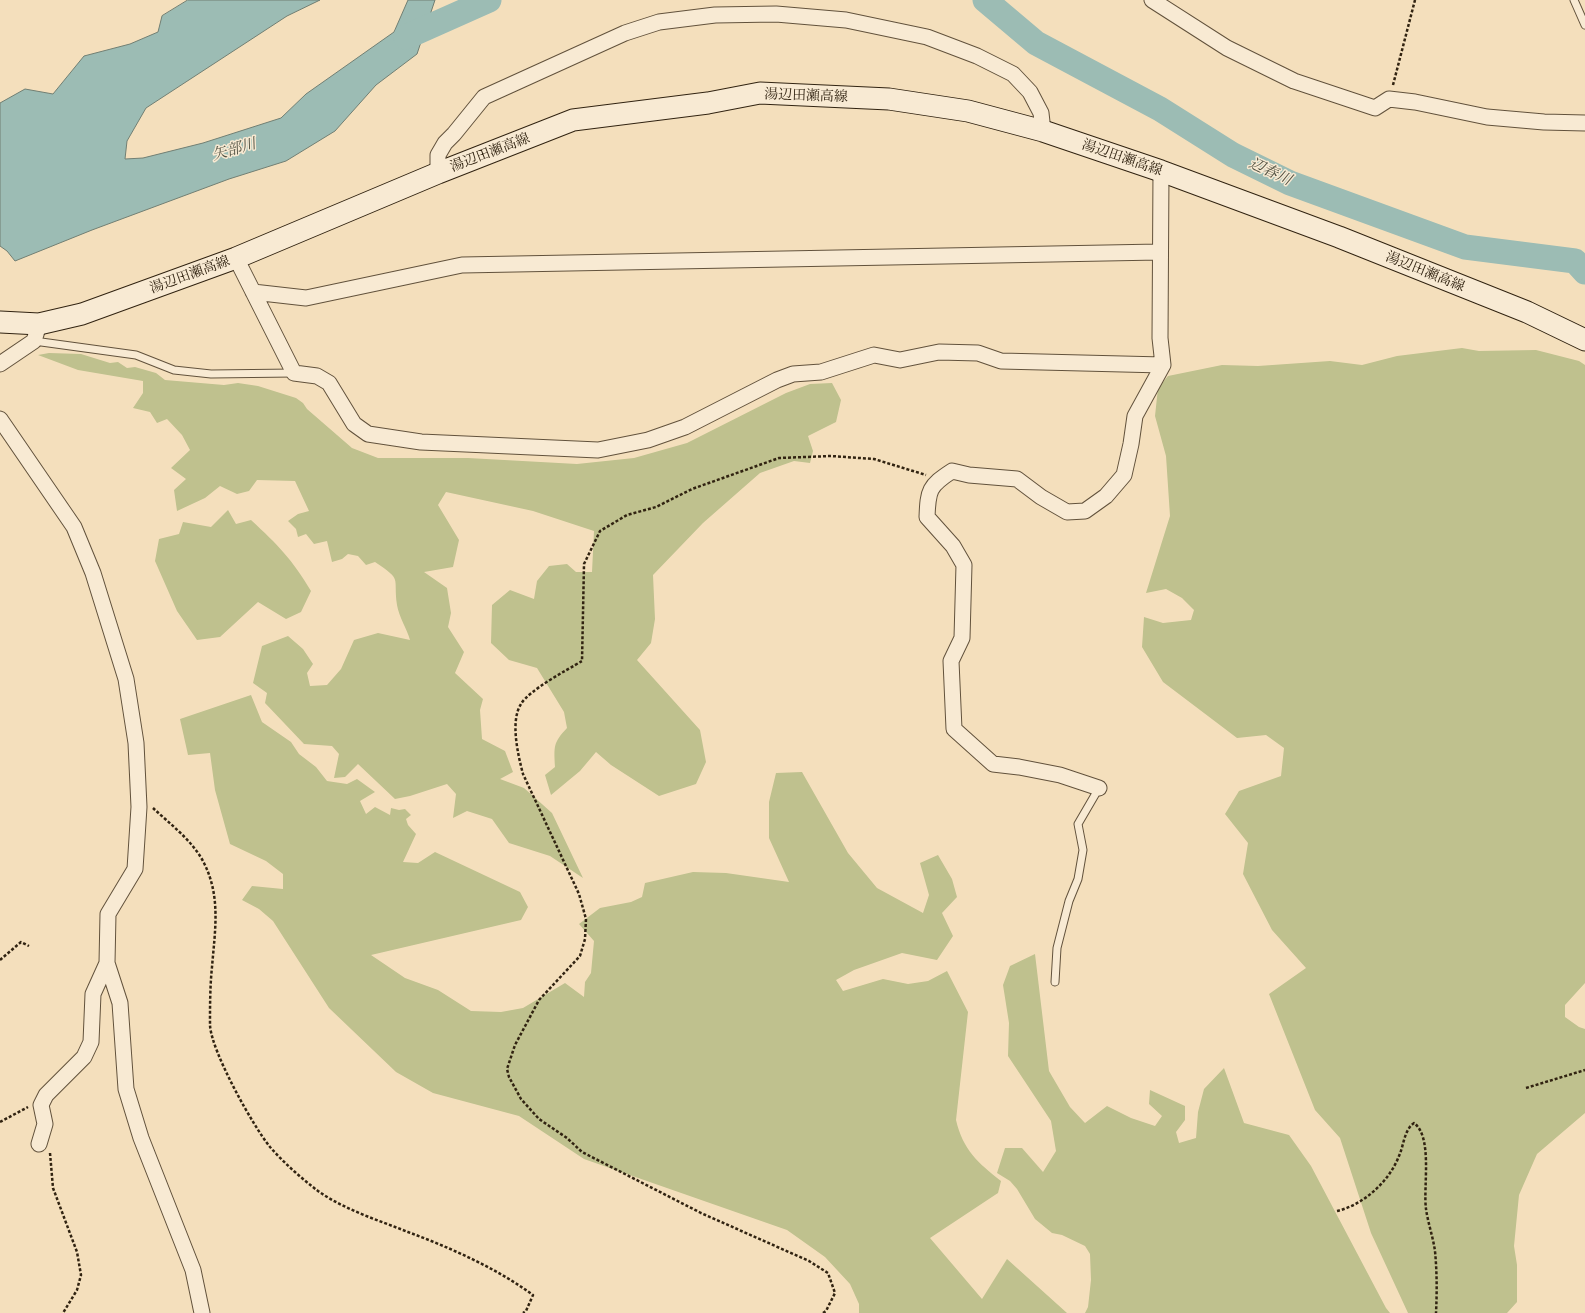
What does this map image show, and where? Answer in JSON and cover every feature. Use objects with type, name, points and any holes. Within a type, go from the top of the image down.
[{"type":"main road","name":"湯辺田瀬高線","points":[[0,322],[36,333],[82,314],[236,258],[438,173],[573,120],[708,103],[760,93],[889,99],[968,111],[1043,131],[1161,171],[1339,237],[1527,312],[1585,340]]},
{"type":"street","points":[[1152,0],[1227,48],[1294,81],[1375,108],[1389,99],[1415,102],[1487,117],[1544,122],[1585,123]]},
{"type":"street","points":[[438,173],[438,155],[445,143],[484,97],[625,33],[659,22],[776,6],[927,37],[977,56],[1013,74],[1030,92],[1041,112],[1043,131]]},
{"type":"street","points":[[1099,788],[1060,775],[994,764],[954,729],[951,661],[962,638],[964,565],[953,546],[927,517],[928,494],[939,479],[952,472],[1018,479],[1041,497],[1067,512],[1085,511],[1106,496],[1124,475],[1132,444],[1135,416],[1163,365],[1160,338],[1159,252],[1161,171]]},
{"type":"street","points":[[253,292],[306,298],[462,265],[1159,252]]},
{"type":"street","points":[[236,258],[294,373],[317,376],[329,383],[354,424],[368,434],[421,442],[598,450],[648,440],[685,427],[777,380],[793,374],[821,372],[874,355],[900,360],[939,352],[978,353],[1001,361],[1163,365]]},
{"type":"street","points":[[0,364],[36,333]]},
{"type":"street","points":[[0,419],[74,527],[93,573],[126,679],[136,743],[139,807],[136,869],[108,914],[107,963],[120,1003],[126,1089],[141,1138],[194,1270],[202,1313]]},
{"type":"street","points":[[44,1147],[45,1124],[41,1105],[46,1095],[84,1057],[91,1042],[92,994],[107,963]]},
{"type":"lane","points":[[1574,0],[1585,25]]},
{"type":"lane","points":[[36,333],[136,355],[174,370],[211,374],[294,373]]},
{"type":"lane","points":[[1055,982],[1058,948],[1069,901],[1078,879],[1083,850],[1078,824],[1099,788]]},
{"type":"path","points":[[1389,99],[1415,0]]},
{"type":"path","points":[[823,1313],[826,1311],[835,1293],[828,1273],[809,1261],[701,1213],[582,1152],[567,1138],[539,1119],[521,1099],[509,1077],[507,1069],[514,1045],[539,1000],[580,956],[585,939],[586,926],[586,919],[579,894],[523,774],[518,758],[515,724],[520,704],[531,693],[582,661],[584,564],[600,531],[627,515],[656,507],[692,489],[707,486],[742,470],[779,458],[831,456],[874,459],[939,479]]},
{"type":"path","points":[[139,807],[151,806],[183,836],[204,862],[210,879],[216,905],[210,1027],[223,1066],[247,1112],[269,1146],[293,1170],[319,1192],[356,1212],[438,1244],[515,1282],[533,1295],[526,1311],[522,1313]]},
{"type":"path","points":[[0,960],[21,942],[29,946]]},
{"type":"path","points":[[1526,1088],[1585,1070]]},
{"type":"path","points":[[0,1122],[26,1107],[41,1105]]},
{"type":"path","points":[[1337,1211],[1348,1209],[1370,1194],[1386,1179],[1399,1157],[1409,1126],[1414,1123],[1418,1127],[1422,1137],[1425,1155],[1426,1208],[1435,1250],[1437,1293],[1436,1313]]},
{"type":"path","points":[[44,1147],[53,1188],[77,1252],[82,1275],[77,1290],[63,1313]]},
{"type":"green space","points":[[1462,348],[1479,351],[1536,350],[1579,361],[1585,365],[1585,983],[1565,1005],[1565,1017],[1579,1027],[1585,1029],[1585,1113],[1537,1154],[1519,1195],[1514,1246],[1517,1265],[1517,1302],[1507,1313],[1408,1313],[1371,1233],[1340,1138],[1315,1110],[1269,994],[1306,968],[1272,930],[1243,874],[1248,843],[1225,814],[1239,791],[1281,776],[1284,748],[1266,735],[1237,738],[1163,682],[1142,647],[1144,617],[1163,623],[1191,620],[1194,610],[1182,598],[1166,589],[1146,593],[1170,516],[1166,456],[1155,416],[1158,388],[1168,376],[1222,365],[1258,366],[1330,361],[1362,365],[1397,356]]},
{"type":"green space","points":[[49,353],[81,354],[110,363],[118,362],[127,368],[135,367],[156,373],[165,380],[224,385],[238,383],[258,386],[296,398],[352,448],[378,458],[468,458],[577,464],[634,458],[687,443],[786,393],[810,384],[832,383],[841,400],[836,422],[808,436],[813,451],[810,463],[794,461],[760,473],[703,523],[653,575],[655,619],[651,643],[637,660],[700,730],[706,762],[696,784],[659,796],[611,765],[596,752],[580,771],[551,795],[545,775],[555,767],[555,745],[559,737],[567,728],[564,712],[537,668],[509,660],[491,643],[492,605],[510,590],[534,599],[537,581],[549,566],[567,564],[576,572],[592,572],[594,531],[533,511],[446,492],[438,505],[459,540],[453,567],[424,572],[447,588],[451,613],[448,627],[464,652],[455,673],[483,699],[480,710],[482,739],[505,751],[513,772],[500,779],[524,788],[552,813],[583,878],[550,856],[509,843],[492,819],[467,811],[453,818],[456,794],[447,784],[410,796],[395,799],[358,764],[345,777],[334,778],[339,754],[332,746],[304,744],[265,703],[267,693],[253,683],[262,646],[288,636],[303,649],[313,664],[307,673],[310,686],[327,685],[341,669],[354,640],[378,633],[410,640],[398,609],[396,584],[393,576],[375,562],[366,565],[358,556],[348,554],[342,559],[332,562],[327,541],[314,544],[306,534],[298,537],[296,529],[288,521],[298,514],[309,511],[295,481],[257,480],[249,491],[237,494],[220,486],[205,498],[177,511],[174,490],[186,479],[171,468],[190,450],[182,435],[167,419],[157,423],[150,412],[133,408],[143,393],[143,381],[78,370],[38,355]]},
{"type":"green space","points":[[228,510],[236,524],[251,520],[269,537],[291,561],[311,591],[301,612],[286,619],[258,602],[220,637],[197,640],[177,611],[155,561],[159,539],[179,534],[183,522],[211,527]]},
{"type":"green space","points":[[251,695],[262,722],[291,742],[299,754],[316,767],[327,781],[347,784],[357,779],[375,792],[360,801],[366,814],[375,807],[390,815],[391,808],[399,810],[405,809],[411,815],[406,819],[408,825],[416,834],[403,862],[418,863],[435,852],[520,892],[528,907],[521,920],[371,955],[405,978],[438,990],[471,1011],[501,1012],[523,1008],[565,983],[584,997],[585,982],[591,973],[594,941],[579,924],[600,908],[631,902],[642,897],[645,883],[693,872],[726,873],[789,882],[769,838],[769,802],[776,773],[802,772],[848,853],[877,888],[923,913],[929,895],[920,863],[938,855],[952,879],[957,897],[942,913],[953,936],[937,960],[902,953],[854,970],[836,980],[843,991],[883,979],[908,984],[928,981],[947,971],[968,1012],[956,1120],[963,1140],[972,1155],[978,1162],[1001,1181],[998,1193],[930,1238],[982,1299],[1007,1259],[1067,1313],[859,1313],[859,1304],[850,1284],[825,1257],[787,1230],[584,1159],[519,1116],[433,1093],[396,1072],[329,1008],[273,921],[259,909],[242,900],[252,886],[283,889],[283,874],[266,861],[230,844],[215,790],[210,753],[188,755],[180,719]]},
{"type":"green space","points":[[1035,954],[1049,1071],[1070,1107],[1085,1123],[1107,1106],[1131,1118],[1155,1126],[1162,1116],[1149,1104],[1150,1090],[1185,1106],[1185,1120],[1176,1132],[1179,1143],[1196,1138],[1198,1112],[1204,1089],[1224,1068],[1244,1123],[1289,1135],[1311,1166],[1390,1313],[1085,1313],[1088,1307],[1091,1280],[1090,1254],[1085,1246],[1062,1235],[1052,1233],[1035,1219],[1017,1189],[1010,1181],[997,1173],[1005,1148],[1022,1148],[1043,1172],[1056,1151],[1051,1121],[1008,1056],[1009,1023],[1003,985],[1010,966]]},
{"type":"water","name":"矢部川","points":[[188,0],[320,0],[287,16],[146,108],[127,141],[125,159],[143,158],[203,143],[281,118],[306,94],[394,32],[408,0],[435,0],[417,54],[376,85],[335,131],[286,161],[229,179],[92,230],[15,261],[7,251],[0,246],[0,103],[25,89],[53,94],[84,56],[130,44],[158,32],[162,16]]},
{"type":"waterway","name":"辺春川","points":[[406,37],[489,0]]},
{"type":"waterway","name":"辺春川","points":[[985,0],[1036,43],[1160,109],[1233,155],[1290,183],[1465,247],[1575,261],[1585,272]]},
{"type":"waterway","points":[[1575,261],[1585,258]]}]
